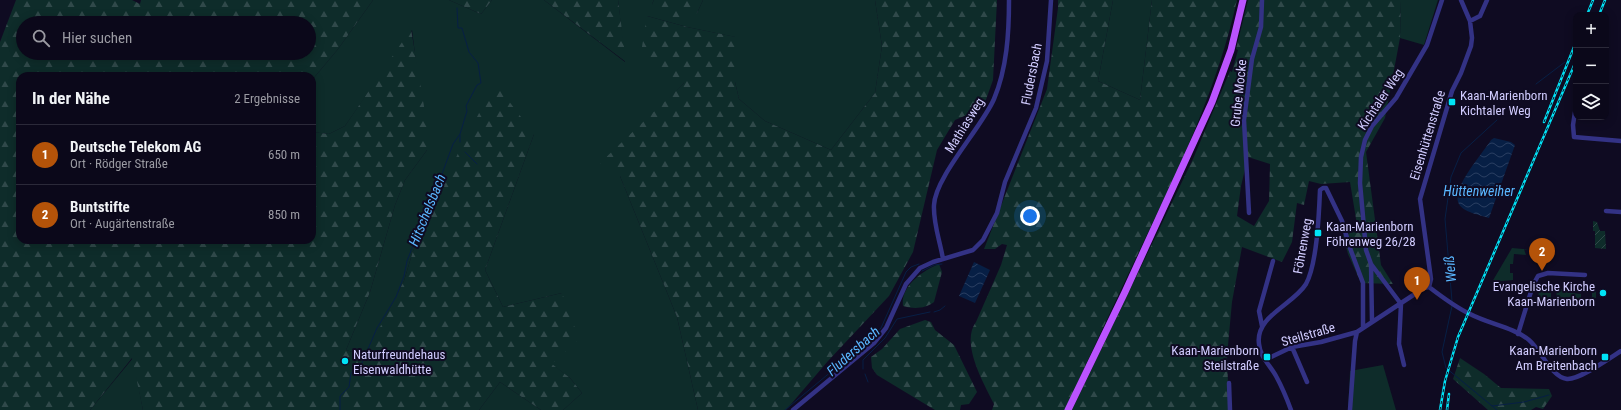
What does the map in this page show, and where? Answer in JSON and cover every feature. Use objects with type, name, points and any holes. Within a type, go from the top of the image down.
[{"type":"main road","points":[[1068,410],[1125,292],[1212,102],[1231,50],[1243,0]]},
{"type":"street","name":"Mathiasweg","points":[[943,259],[934,203],[940,186],[994,99],[1006,54],[1009,0]]},
{"type":"street","name":"Fludersbach","points":[[793,410],[874,343],[886,328],[906,284],[920,268],[943,259],[958,256],[977,248],[983,240],[997,213],[1005,182],[1036,108],[1047,61],[1051,0]]},
{"type":"street","name":"Grube Mocke","points":[[1249,213],[1244,120],[1252,59],[1261,27],[1262,0]]},
{"type":"street","name":"Kichtaler Weg","points":[[1372,321],[1371,264],[1365,242],[1361,190],[1363,148],[1372,126],[1396,98],[1427,45],[1442,0]]},
{"type":"street","points":[[1461,0],[1470,21],[1480,16],[1487,0]]},
{"type":"street","name":"Eisenhüttenstraße","points":[[1429,287],[1430,279],[1420,199],[1452,91],[1461,73],[1471,46],[1472,38],[1470,21]]},
{"type":"street","points":[[1575,120],[1574,137],[1621,141]]},
{"type":"street","name":"Föhrenweg","points":[[1262,326],[1299,293],[1308,281],[1315,248],[1320,190],[1326,188],[1337,207],[1350,248],[1360,272],[1364,298],[1363,327]]},
{"type":"street","points":[[1606,211],[1621,212]]},
{"type":"street","points":[[1273,261],[1259,311],[1262,326],[1258,337],[1260,353],[1277,376],[1291,410]]},
{"type":"street","name":"Kichtaler Weg","points":[[1371,264],[1401,304]]},
{"type":"street","points":[[1518,334],[1533,285],[1538,276],[1548,273],[1585,275]]},
{"type":"street","points":[[1350,410],[1357,332],[1424,288],[1429,287],[1456,306],[1475,316],[1518,334],[1531,342],[1555,372],[1567,379],[1580,375],[1621,351]]},
{"type":"street","points":[[1401,304],[1399,344],[1404,365]]},
{"type":"street","name":"Steilstraße","points":[[1265,360],[1292,347],[1321,342],[1357,332]]},
{"type":"street","points":[[1292,347],[1307,382]]},
{"type":"street","points":[[1228,383],[1230,410]]},
{"type":"green space","points":[[16,0],[132,0],[140,4],[141,0],[373,0],[338,49],[316,75],[316,72],[16,72],[16,244],[316,244],[316,132],[329,134],[345,126],[411,29],[430,142],[427,150],[405,180],[395,205],[370,292],[346,350],[365,356],[404,281],[413,251],[460,149],[495,83],[534,134],[485,270],[503,307],[562,293],[579,339],[552,364],[570,378],[582,393],[563,410],[541,410],[500,382],[479,410],[143,410],[132,358],[90,410],[0,410],[0,42]]},
{"type":"green space","points":[[373,0],[449,0],[481,14],[492,0],[544,0],[625,62],[618,0],[654,0],[652,4],[697,13],[703,0],[875,0],[882,46],[875,93],[831,150],[765,121],[739,99],[735,82],[735,37],[687,27],[647,16],[684,83],[660,107],[620,176],[677,317],[698,410],[563,410],[582,393],[570,378],[551,364],[562,293],[503,307],[485,270],[534,134],[429,220],[413,251],[404,281],[366,356],[346,350],[370,292],[395,205],[405,180],[427,150],[412,30],[345,126],[329,134],[316,132],[316,75],[338,49]]},
{"type":"green space","points":[[449,0],[492,0],[481,14]]},
{"type":"green space","points":[[544,0],[618,0],[626,62]]},
{"type":"green space","points":[[654,0],[703,0],[697,13],[674,21],[652,4]]},
{"type":"green space","points":[[875,0],[997,0],[993,80],[983,108],[955,120],[937,150],[913,252],[889,296],[828,361],[786,410],[698,410],[677,317],[620,176],[600,163],[684,83],[640,59],[647,16],[687,27],[736,37],[735,82],[739,99],[765,121],[831,150],[875,93],[882,46]]},
{"type":"green space","points":[[1058,0],[1113,0],[1098,81],[1140,100],[1152,0],[1237,0],[1229,32],[1209,94],[1197,125],[1065,410],[992,410],[994,404],[975,363],[971,341],[972,331],[1001,265],[1007,245],[1002,244],[995,249],[984,249],[1047,89]]},
{"type":"green space","points":[[1113,0],[1152,0],[1140,100],[1098,81]]},
{"type":"green space","points":[[1248,0],[1401,0],[1400,38],[1385,118],[1366,152],[1381,265],[1393,284],[1361,283],[1348,254],[1343,235],[1358,231],[1350,182],[1321,184],[1309,181],[1304,205],[1297,203],[1292,242],[1282,262],[1242,247],[1232,302],[1227,356],[1229,410],[1072,410],[1193,159],[1230,71],[1232,72],[1238,50],[1236,49]],"holes":[[[1248,157],[1270,164],[1269,201],[1254,226],[1237,216],[1241,186]]]},
{"type":"green space","points":[[1401,0],[1438,0],[1424,45],[1400,38]]},
{"type":"green space","points":[[1593,221],[1597,222],[1600,231],[1605,231],[1606,249],[1595,248],[1595,231],[1593,231]]},
{"type":"green space","points":[[1512,248],[1524,249],[1526,255],[1514,254],[1513,264],[1510,264],[1510,273],[1513,273],[1513,280],[1492,282]]},
{"type":"green space","points":[[939,264],[942,272],[934,302],[919,308],[903,306],[905,292],[914,280],[927,270]]},
{"type":"green space","points":[[1557,283],[1559,283],[1559,289],[1572,289],[1572,293],[1581,294],[1581,298],[1587,300],[1592,297],[1592,286],[1596,283],[1596,298],[1556,307]]},
{"type":"green space","points":[[1539,286],[1551,286],[1551,304],[1538,304]]},
{"type":"green space","points":[[925,320],[931,322],[935,330],[954,345],[977,392],[969,404],[961,405],[960,410],[935,410],[877,375],[872,368],[871,357],[882,349],[900,329]]},
{"type":"green space","points":[[133,358],[143,410],[90,410]]},
{"type":"green space","points":[[1460,358],[1484,374],[1501,388],[1549,389],[1552,396],[1543,409],[1536,407],[1531,410],[1488,410],[1453,379]]},
{"type":"green space","points":[[1383,365],[1396,410],[1348,410],[1350,371]]},
{"type":"green space","points":[[500,382],[541,410],[479,410]]},
{"type":"water","name":"Hüttenweiher","points":[[1494,138],[1511,142],[1515,145],[1489,218],[1472,213],[1461,207],[1458,197],[1459,189],[1463,180],[1491,140]]},
{"type":"water","points":[[974,262],[990,270],[975,303],[959,296]]},
{"type":"waterway","name":"Hitschelsbach","points":[[340,410],[340,396],[349,387],[351,373],[362,363],[377,328],[396,297],[404,276],[407,261],[430,202],[435,193],[453,144],[460,134],[467,111],[466,106],[477,85],[481,83],[478,63],[469,52],[462,28],[458,28],[457,8]]},
{"type":"waterway","name":"Weiß","points":[[1536,84],[1565,62]]},
{"type":"waterway","name":"Weiß","points":[[1452,301],[1445,219],[1451,177],[1461,153],[1497,120]]},
{"type":"waterway","name":"Hitschelsbach","points":[[460,135],[460,142]]},
{"type":"waterway","points":[[465,152],[477,164]]},
{"type":"waterway","name":"Fludersbach","points":[[785,410],[862,346],[881,328],[906,272],[911,267],[919,264]]},
{"type":"waterway","name":"Fludersbach","points":[[922,271],[934,265],[942,264]]},
{"type":"waterway","points":[[934,312],[945,306]]},
{"type":"waterway","name":"Weiß","points":[[1452,306],[1442,352],[1446,368],[1497,410]]},
{"type":"waterway","points":[[863,369],[863,360],[885,338],[897,319],[930,312]]},
{"type":"waterway","points":[[865,374],[868,382]]},
{"type":"waterway","points":[[1492,406],[1524,402],[1549,395]]},
{"type":"railway","points":[[1588,12],[1593,0]]},
{"type":"railway","points":[[1600,12],[1605,0]]},
{"type":"railway","points":[[1544,122],[1574,48]]},
{"type":"railway","points":[[1440,410],[1445,381],[1458,337],[1573,68]]},
{"type":"railway","points":[[1447,410],[1449,394]]},
{"type":"place","name":"Kaan-Marienborn Kichtaler Weg","points":[[1452,102]]},
{"type":"place","name":"Kaan-Marienborn Föhrenweg 26/28","points":[[1318,233]]},
{"type":"place","name":"Buntstifte","points":[[1542,271]]},
{"type":"place","name":"Evangelische Kirche Kaan-Marienborn","points":[[1603,293]]},
{"type":"place","name":"Deutsche Telekom AG","points":[[1417,300]]},
{"type":"place","name":"Kaan-Marienborn Steilstraße","points":[[1267,357]]},
{"type":"place","name":"Kaan-Marienborn Am Breitenbach","points":[[1605,357]]},
{"type":"place","name":"Naturfreundehaus Eisenwaldhütte","points":[[345,361]]}]
